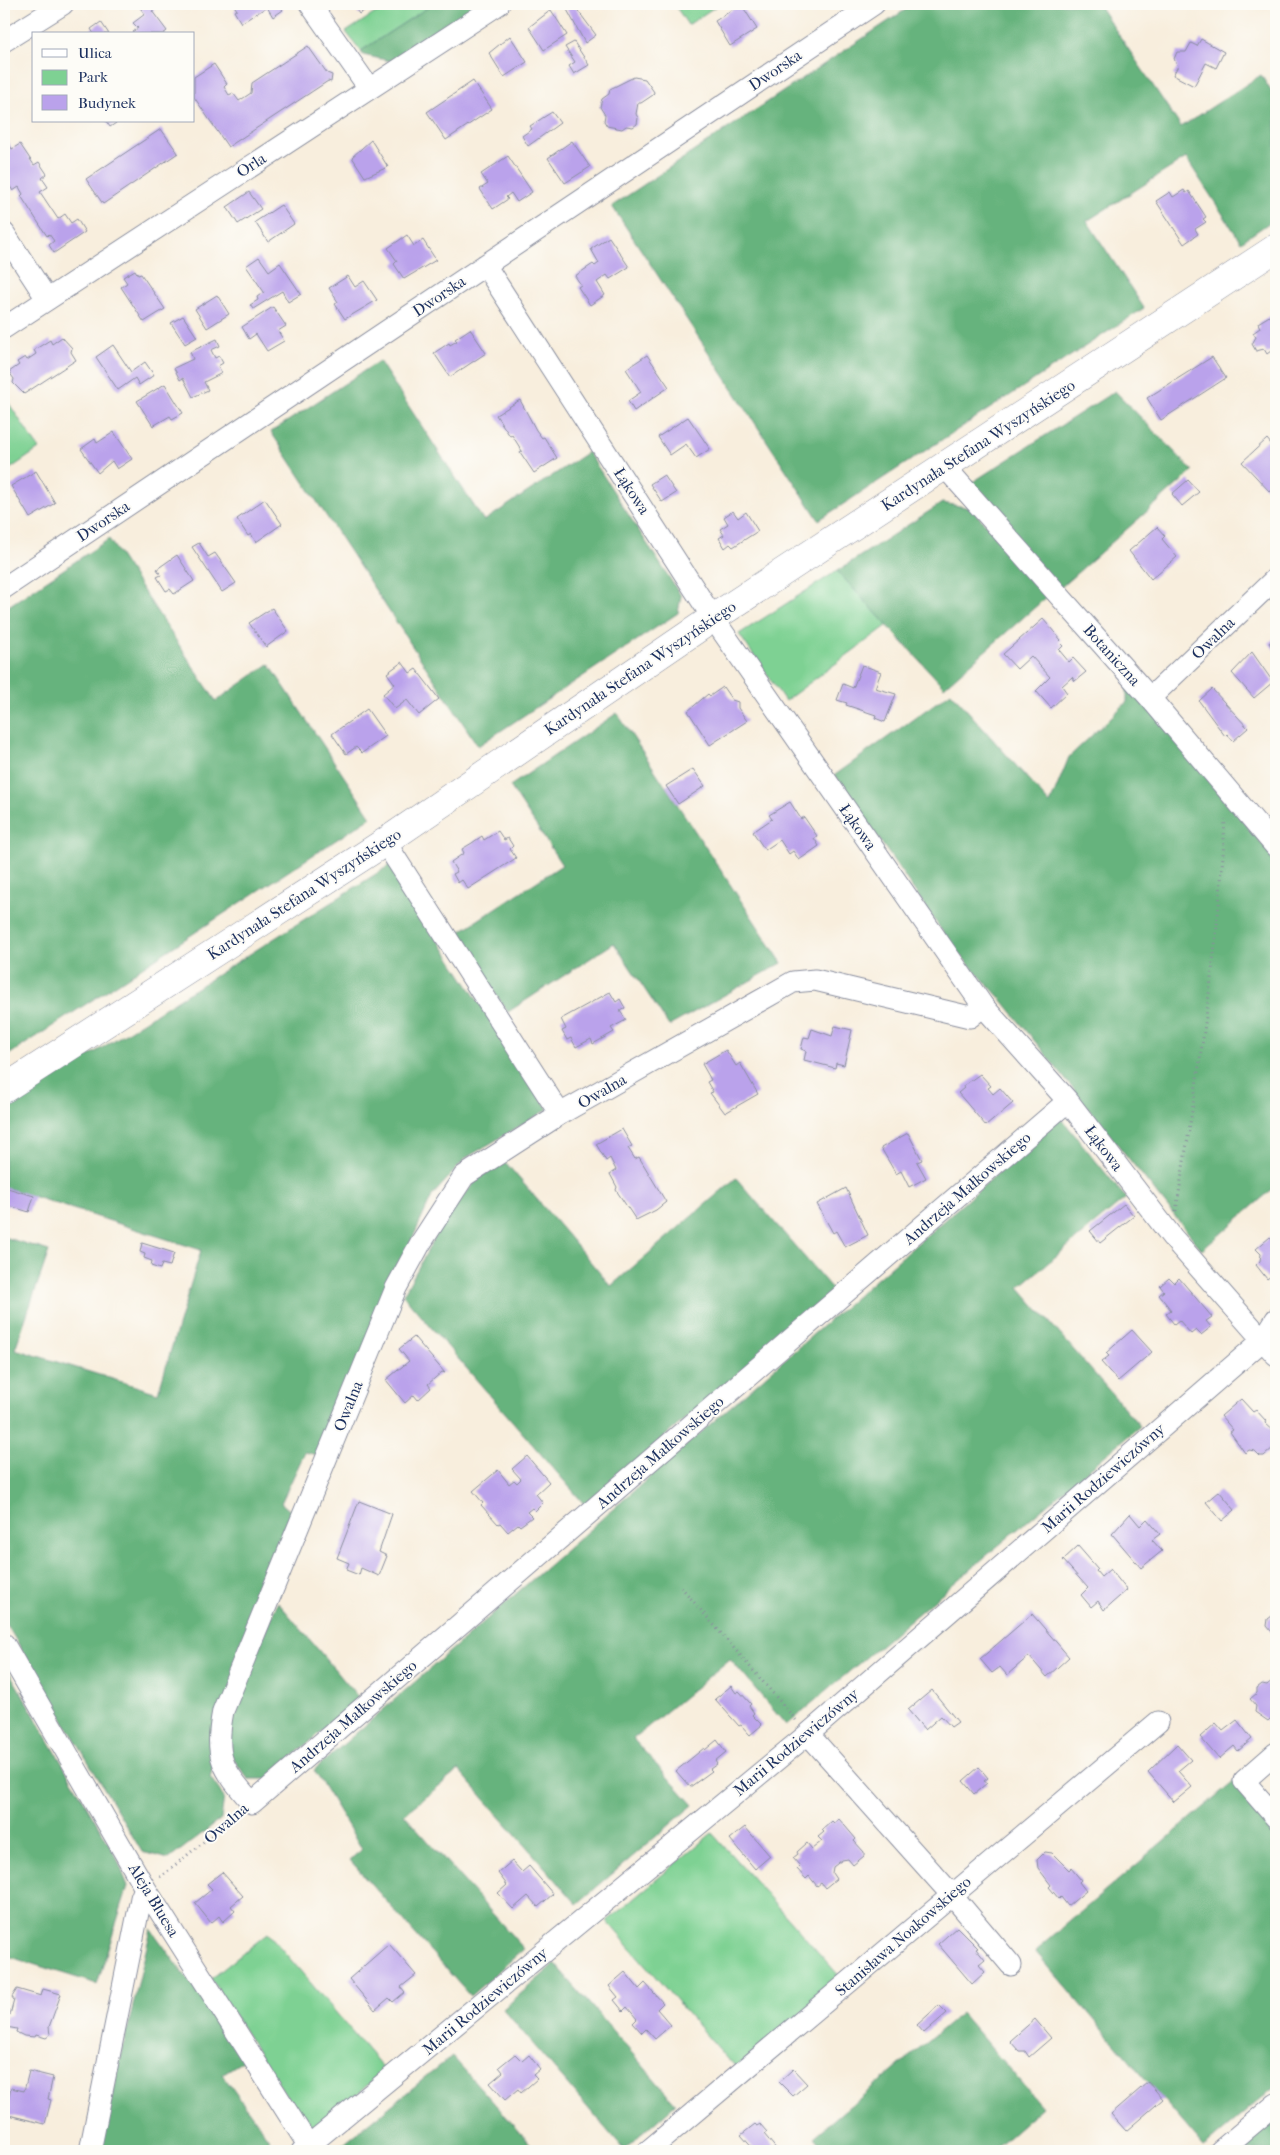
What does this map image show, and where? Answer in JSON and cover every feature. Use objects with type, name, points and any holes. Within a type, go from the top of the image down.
[{"type":"main road","name":"Kardynała Stefana Wyszyńskiego","points":[[4,1089],[385,842],[713,618],[1276,248]]},
{"type":"street","points":[[4,41],[63,4]]},
{"type":"street","points":[[310,4],[368,88]]},
{"type":"street","name":"Orla","points":[[4,328],[499,4]]},
{"type":"street","name":"Dworska","points":[[4,588],[874,4]]},
{"type":"street","points":[[4,233],[47,299]]},
{"type":"street","name":"Łąkowa","points":[[485,266],[713,618],[983,1006],[1068,1101],[1172,1237],[1270,1347]]},
{"type":"street","name":"Botaniczna","points":[[945,467],[1150,698],[1276,847]]},
{"type":"street","name":"Owalna","points":[[1150,698],[1276,578]]},
{"type":"street","points":[[385,842],[560,1114]]},
{"type":"street","name":"Owalna","points":[[252,1803],[233,1781],[223,1763],[218,1739],[223,1711],[396,1288],[420,1244],[464,1176],[560,1114],[793,982],[815,980],[970,1017],[983,1006]]},
{"type":"street","name":"Andrzeja Małkowskiego","points":[[252,1803],[1068,1101]]},
{"type":"street","name":"Marii Rodziewiczówny","points":[[307,2150],[1270,1347],[1276,1319]]},
{"type":"street","name":"Aleja Bluesa","points":[[4,1644],[145,1888],[307,2150]]},
{"type":"street","name":"Stanisława Noakowskiego","points":[[648,2151],[951,1894],[1158,1722]]},
{"type":"street","points":[[808,1734],[951,1894],[1011,1965]]},
{"type":"street","points":[[1276,1754],[1244,1781],[1276,1818]]},
{"type":"street","points":[[90,2151],[141,1898],[145,1888]]},
{"type":"street","points":[[1220,2151],[1276,2104]]},
{"type":"path","points":[[1172,1237],[1208,1013],[1221,898],[1227,789]]},
{"type":"path","points":[[681,1586],[808,1734]]},
{"type":"path","name":"Owalna","points":[[145,1888],[184,1859],[252,1803]]},
{"type":"green space","points":[[389,4],[433,4],[361,51],[346,32]]},
{"type":"green space","points":[[433,4],[484,4],[395,62],[363,55],[361,51]]},
{"type":"green space","points":[[674,4],[719,4],[688,25]]},
{"type":"green space","points":[[914,4],[1098,4],[1181,127],[1261,75],[1276,99],[1276,218],[1241,242],[1186,158],[1087,221],[1144,308],[819,520],[612,206]]},
{"type":"green space","points":[[379,361],[484,521],[588,452],[681,596],[678,613],[478,746],[271,432]]},
{"type":"green space","points":[[1115,391],[1193,471],[1060,588],[968,485]]},
{"type":"green space","points":[[4,396],[39,449],[4,473]]},
{"type":"green space","points":[[942,503],[971,508],[1049,595],[944,687],[837,571]]},
{"type":"green space","points":[[109,539],[216,701],[269,664],[371,817],[4,1058],[4,609]]},
{"type":"green space","points":[[837,571],[888,625],[785,701],[739,634]]},
{"type":"green space","points":[[1127,682],[1276,860],[1276,1186],[1202,1250],[1001,999],[953,947],[835,775],[951,692],[1050,804],[1069,757],[1127,702]]},
{"type":"green space","points":[[617,713],[782,963],[669,1026],[614,943],[508,1012],[455,935],[562,865],[510,786]]},
{"type":"green space","points":[[390,865],[548,1109],[466,1158],[432,1196],[388,1292],[321,1456],[305,1452],[281,1503],[293,1513],[210,1777],[224,1797],[221,1819],[169,1859],[142,1852],[4,1620],[4,1237],[49,1251],[15,1349],[158,1393],[201,1250],[4,1187],[4,1110]]},
{"type":"green space","points":[[1061,1118],[1126,1198],[1019,1287],[1140,1426],[786,1725],[730,1659],[633,1739],[693,1805],[577,1904],[459,1770],[404,1814],[524,1949],[470,1996],[350,1860],[362,1849],[314,1770]]},
{"type":"green space","points":[[506,1163],[611,1286],[736,1178],[834,1291],[585,1505],[403,1295],[445,1219],[478,1178]]},
{"type":"green space","points":[[278,1602],[359,1698],[267,1779],[248,1779],[218,1738]]},
{"type":"green space","points":[[4,1663],[116,1856],[128,1886],[97,1984],[4,1955]]},
{"type":"green space","points":[[1236,1780],[1276,1828],[1276,2086],[1204,2147],[1035,1951]]},
{"type":"green space","points":[[712,1833],[842,1979],[738,2067],[727,2059],[607,1921]]},
{"type":"green space","points":[[151,1929],[246,2059],[222,2074],[269,2139],[268,2151],[99,2151]]},
{"type":"green space","points":[[268,1933],[385,2070],[311,2134],[211,1979]]},
{"type":"green space","points":[[555,1964],[676,2104],[624,2150],[503,2009]]},
{"type":"green space","points":[[961,2013],[1042,2107],[992,2151],[826,2151],[814,2137]]},
{"type":"green space","points":[[452,2056],[537,2151],[335,2151]]},
{"type":"green space","points":[[1276,2118],[1276,2151],[1235,2151]]},
{"type":"building","points":[[137,4],[151,4],[155,9],[152,11],[167,31],[132,32],[138,28],[133,23],[145,14]]},
{"type":"building","points":[[233,4],[278,4],[283,10],[273,17],[267,7],[241,23],[234,11],[237,10]]},
{"type":"building","points":[[352,4],[389,4],[376,12],[372,6],[359,14]]},
{"type":"building","points":[[564,4],[573,4],[596,35],[585,43]]},
{"type":"building","points":[[741,4],[757,29],[730,46],[715,21]]},
{"type":"building","points":[[783,4],[795,4],[787,9]]},
{"type":"building","points":[[551,10],[567,35],[544,50],[529,27]]},
{"type":"building","points":[[101,22],[108,32],[93,32],[91,29]]},
{"type":"building","points":[[510,36],[527,62],[504,77],[489,53]]},
{"type":"building","points":[[1201,39],[1224,52],[1216,68],[1206,63],[1194,86],[1173,75],[1178,66],[1174,59],[1177,52],[1186,52],[1191,43],[1197,46]]},
{"type":"building","points":[[574,42],[589,65],[574,74],[569,66],[575,62],[565,47]]},
{"type":"building","points":[[308,46],[327,73],[332,75],[331,82],[328,81],[228,147],[195,98],[195,76],[214,64],[227,84],[224,87],[229,95],[233,93],[239,101],[251,93],[252,83]]},
{"type":"building","points":[[634,77],[645,79],[654,92],[653,95],[638,103],[637,124],[633,127],[626,126],[622,129],[607,126],[604,121],[605,115],[600,107],[602,99],[609,94],[610,89]]},
{"type":"building","points":[[473,81],[492,109],[446,140],[427,112]]},
{"type":"building","points":[[552,112],[560,123],[528,146],[522,136],[532,129],[530,126]]},
{"type":"building","points":[[107,122],[118,122],[110,127]]},
{"type":"building","points":[[161,129],[178,153],[103,204],[86,179]]},
{"type":"building","points":[[4,136],[12,149],[20,144],[34,165],[39,162],[47,174],[42,178],[48,187],[40,192],[58,219],[65,214],[71,223],[77,219],[85,232],[54,253],[49,245],[54,241],[49,234],[47,236],[21,196],[23,194],[19,187],[13,191],[4,177],[8,171],[4,165]]},
{"type":"building","points":[[371,140],[388,167],[365,177],[352,157]]},
{"type":"building","points":[[572,141],[590,167],[565,183],[548,158]]},
{"type":"building","points":[[508,156],[532,192],[517,202],[511,193],[506,197],[508,199],[493,209],[480,189],[488,184],[481,174]]},
{"type":"building","points":[[1184,190],[1186,193],[1189,191],[1206,217],[1203,219],[1206,222],[1195,229],[1198,234],[1184,244],[1156,201],[1170,192],[1173,197]]},
{"type":"building","points":[[249,192],[261,209],[238,224],[227,207]]},
{"type":"building","points":[[281,205],[294,224],[268,242],[255,222]]},
{"type":"building","points":[[407,235],[414,246],[423,240],[436,260],[404,279],[394,264],[397,261],[388,248]]},
{"type":"building","points":[[609,237],[629,267],[610,279],[607,275],[597,282],[605,295],[590,305],[578,287],[581,285],[575,276],[593,264],[595,266],[599,263],[591,249]]},
{"type":"building","points":[[259,257],[269,271],[280,263],[301,294],[288,302],[282,291],[253,309],[250,305],[258,300],[257,297],[264,292],[246,266]]},
{"type":"building","points":[[135,270],[138,275],[141,274],[165,309],[144,322],[121,287],[127,283],[123,277]]},
{"type":"building","points":[[348,276],[355,287],[364,281],[377,300],[345,319],[335,304],[338,302],[329,288]]},
{"type":"building","points":[[217,295],[229,314],[207,328],[195,309]]},
{"type":"building","points":[[273,307],[286,326],[278,331],[284,341],[267,351],[256,334],[249,339],[242,327]]},
{"type":"building","points":[[1271,315],[1273,319],[1276,317],[1276,347],[1267,354],[1264,349],[1256,351],[1252,344],[1256,337],[1253,333],[1260,328],[1258,323]]},
{"type":"building","points":[[183,316],[197,337],[185,344],[171,323]]},
{"type":"building","points":[[470,329],[486,353],[450,377],[434,353],[449,343],[450,345],[457,341],[455,339]]},
{"type":"building","points":[[62,337],[72,348],[71,352],[76,360],[24,394],[13,383],[14,379],[9,372],[19,365],[17,362],[25,357],[27,360],[36,354],[34,350],[50,340],[52,344]]},
{"type":"building","points":[[217,339],[220,346],[211,350],[215,358],[219,356],[223,363],[218,366],[222,373],[204,382],[208,390],[193,397],[183,378],[180,380],[174,368],[193,359],[190,352]]},
{"type":"building","points":[[113,345],[131,372],[145,362],[154,375],[139,385],[135,378],[118,390],[96,357]]},
{"type":"building","points":[[647,355],[669,387],[634,411],[628,401],[641,392],[626,369]]},
{"type":"building","points":[[1212,357],[1226,378],[1161,420],[1147,398]]},
{"type":"building","points":[[165,384],[183,413],[172,419],[170,416],[153,426],[137,401]]},
{"type":"building","points":[[520,400],[536,430],[542,438],[544,437],[557,458],[534,473],[520,452],[522,451],[512,435],[510,436],[496,415]]},
{"type":"building","points":[[688,417],[710,449],[696,458],[686,444],[670,455],[658,437]]},
{"type":"building","points":[[114,432],[132,459],[117,469],[112,461],[98,473],[81,449],[95,439],[97,443]]},
{"type":"building","points":[[1267,439],[1276,450],[1276,487],[1270,492],[1242,462]]},
{"type":"building","points":[[36,471],[55,503],[30,518],[11,486]]},
{"type":"building","points":[[664,475],[676,493],[662,502],[650,484]]},
{"type":"building","points":[[1188,480],[1199,492],[1182,506],[1172,494]]},
{"type":"building","points":[[265,499],[282,524],[256,542],[251,534],[248,536],[237,519]]},
{"type":"building","points":[[733,511],[738,518],[746,512],[758,531],[733,547],[730,544],[725,548],[719,538],[724,535],[720,529],[728,524],[724,517]]},
{"type":"building","points":[[1157,527],[1165,536],[1162,539],[1177,557],[1151,579],[1129,551]]},
{"type":"building","points":[[199,543],[208,557],[215,553],[236,583],[222,592],[192,547]]},
{"type":"building","points":[[177,555],[194,581],[174,594],[170,589],[166,591],[157,577],[161,575],[157,569]]},
{"type":"building","points":[[272,608],[288,631],[266,647],[249,623]]},
{"type":"building","points":[[1043,619],[1061,640],[1059,642],[1063,646],[1059,650],[1069,662],[1073,658],[1086,672],[1075,681],[1072,677],[1062,686],[1067,693],[1051,708],[1036,691],[1050,677],[1031,656],[1017,669],[1003,654]]},
{"type":"building","points":[[1276,636],[1276,652],[1269,643]]},
{"type":"building","points":[[1252,652],[1273,682],[1254,698],[1232,673]]},
{"type":"building","points":[[402,662],[410,673],[416,669],[439,699],[419,715],[407,700],[395,709],[383,694],[395,684],[387,673]]},
{"type":"building","points":[[862,665],[881,672],[875,688],[896,694],[885,722],[875,718],[876,715],[837,700],[843,684],[853,688]]},
{"type":"building","points":[[723,687],[732,700],[738,702],[738,708],[747,721],[710,745],[688,711],[708,694],[710,696]]},
{"type":"building","points":[[1212,689],[1248,728],[1233,741],[1227,734],[1225,736],[1199,701]]},
{"type":"building","points":[[367,709],[386,736],[362,753],[356,747],[346,754],[332,734]]},
{"type":"building","points":[[693,769],[705,786],[678,804],[666,786]]},
{"type":"building","points":[[790,802],[801,819],[804,817],[817,836],[814,838],[819,846],[799,860],[793,851],[789,854],[780,840],[765,850],[753,832],[772,819],[769,815]]},
{"type":"building","points":[[498,831],[504,840],[508,838],[513,846],[510,849],[516,858],[468,889],[462,880],[458,883],[453,874],[457,872],[451,862],[464,853],[462,849],[482,836],[484,840]]},
{"type":"building","points":[[610,992],[616,1002],[620,999],[625,1008],[620,1011],[626,1020],[611,1028],[614,1032],[593,1044],[591,1039],[576,1047],[571,1038],[567,1040],[562,1031],[566,1029],[561,1019]]},
{"type":"building","points":[[835,1026],[852,1030],[844,1065],[836,1063],[835,1068],[804,1060],[806,1051],[801,1049],[804,1037],[809,1038],[812,1029],[832,1036]]},
{"type":"building","points":[[726,1050],[736,1066],[740,1063],[758,1094],[725,1113],[710,1093],[713,1092],[707,1082],[711,1080],[702,1064]]},
{"type":"building","points":[[980,1074],[991,1086],[988,1088],[993,1094],[1000,1088],[1013,1103],[986,1126],[958,1093],[964,1088],[963,1086]]},
{"type":"building","points":[[622,1129],[632,1146],[628,1148],[635,1159],[639,1157],[666,1202],[656,1210],[636,1220],[616,1190],[617,1187],[610,1174],[616,1170],[610,1158],[606,1161],[596,1144]]},
{"type":"building","points":[[908,1133],[922,1160],[917,1162],[926,1178],[909,1187],[901,1171],[896,1174],[881,1148]]},
{"type":"building","points":[[4,1187],[34,1196],[29,1212],[7,1205],[4,1214]]},
{"type":"building","points":[[846,1188],[868,1235],[845,1247],[836,1231],[833,1233],[817,1204]]},
{"type":"building","points":[[1124,1204],[1134,1216],[1100,1243],[1090,1231]]},
{"type":"building","points":[[1270,1237],[1276,1243],[1276,1272],[1267,1279],[1256,1265],[1260,1261],[1261,1254],[1256,1249]]},
{"type":"building","points":[[142,1243],[174,1253],[170,1266],[162,1264],[160,1269],[151,1266],[152,1261],[144,1258],[145,1254],[140,1252]]},
{"type":"building","points":[[1169,1278],[1174,1283],[1179,1278],[1212,1317],[1206,1321],[1211,1327],[1201,1335],[1196,1330],[1191,1334],[1179,1320],[1174,1324],[1166,1314],[1171,1310],[1159,1295],[1164,1291],[1160,1286]]},
{"type":"building","points":[[1132,1330],[1152,1352],[1118,1381],[1101,1362],[1109,1356],[1106,1353]]},
{"type":"building","points":[[414,1337],[445,1373],[442,1372],[428,1384],[431,1388],[418,1400],[414,1395],[405,1403],[386,1380],[409,1361],[399,1349]]},
{"type":"building","points":[[1241,1399],[1253,1412],[1256,1410],[1266,1421],[1265,1423],[1276,1433],[1274,1447],[1264,1456],[1249,1450],[1245,1453],[1230,1432],[1233,1430],[1221,1416]]},
{"type":"building","points":[[527,1456],[549,1482],[536,1494],[543,1503],[535,1511],[532,1508],[527,1512],[532,1517],[508,1532],[481,1505],[483,1503],[473,1491],[498,1470],[509,1484],[514,1480],[517,1483],[521,1479],[512,1469]]},
{"type":"building","points":[[1219,1491],[1235,1510],[1222,1521],[1206,1502]]},
{"type":"building","points":[[359,1501],[392,1514],[379,1552],[387,1556],[379,1576],[361,1568],[359,1575],[346,1570],[349,1563],[337,1558]]},
{"type":"building","points":[[1130,1514],[1140,1526],[1147,1519],[1160,1534],[1152,1540],[1162,1551],[1141,1568],[1112,1534]]},
{"type":"building","points":[[1078,1546],[1098,1569],[1096,1571],[1101,1577],[1110,1569],[1127,1590],[1104,1610],[1098,1601],[1091,1607],[1081,1595],[1088,1588],[1063,1560]]},
{"type":"building","points":[[1276,1613],[1276,1637],[1267,1626],[1268,1619]]},
{"type":"building","points":[[1032,1614],[1069,1657],[1047,1677],[1029,1656],[1007,1675],[1000,1667],[992,1673],[980,1659]]},
{"type":"building","points":[[1274,1679],[1276,1681],[1276,1713],[1268,1721],[1255,1712],[1256,1706],[1250,1699],[1257,1693],[1257,1688],[1262,1684],[1267,1685]]},
{"type":"building","points":[[731,1686],[736,1693],[739,1691],[751,1704],[749,1706],[754,1713],[752,1715],[762,1725],[750,1735],[741,1725],[739,1726],[715,1699]]},
{"type":"building","points":[[932,1690],[958,1722],[951,1727],[941,1716],[925,1730],[908,1710]]},
{"type":"building","points":[[1237,1720],[1252,1739],[1238,1751],[1234,1746],[1219,1759],[1200,1737],[1216,1723],[1223,1731]]},
{"type":"building","points":[[717,1740],[726,1752],[715,1761],[717,1764],[710,1769],[712,1771],[690,1787],[676,1771]]},
{"type":"building","points":[[1177,1744],[1191,1760],[1178,1771],[1192,1787],[1174,1802],[1148,1772]]},
{"type":"building","points":[[979,1767],[988,1778],[984,1781],[987,1783],[974,1794],[963,1781]]},
{"type":"building","points":[[839,1819],[856,1839],[854,1841],[864,1852],[864,1856],[853,1865],[848,1859],[842,1860],[833,1867],[832,1873],[836,1879],[825,1888],[821,1883],[817,1886],[809,1876],[806,1879],[797,1869],[800,1866],[793,1858],[807,1843],[812,1849],[822,1841],[818,1837],[824,1832],[822,1830],[832,1821],[834,1823]]},
{"type":"building","points":[[745,1827],[770,1856],[755,1869],[730,1839]]},
{"type":"building","points":[[1045,1852],[1052,1853],[1069,1870],[1071,1868],[1081,1880],[1079,1882],[1086,1891],[1068,1906],[1049,1887],[1051,1885],[1038,1868],[1037,1860]]},
{"type":"building","points":[[512,1861],[522,1872],[529,1866],[553,1894],[538,1907],[528,1896],[513,1909],[498,1893],[507,1885],[498,1873]]},
{"type":"building","points":[[222,1872],[243,1896],[231,1906],[235,1911],[223,1922],[219,1916],[211,1923],[195,1903],[212,1889],[207,1884]]},
{"type":"building","points":[[957,1927],[978,1948],[976,1949],[985,1960],[979,1965],[985,1972],[972,1984],[938,1944]]},
{"type":"building","points":[[389,1944],[416,1975],[401,1987],[405,1992],[393,2002],[389,1998],[375,2010],[349,1979]]},
{"type":"building","points":[[625,1972],[639,1989],[645,1983],[663,2003],[657,2009],[671,2025],[655,2039],[646,2029],[642,2033],[633,2023],[637,2019],[627,2007],[623,2011],[614,2000],[618,1997],[609,1986]]},
{"type":"building","points":[[17,1989],[41,1996],[43,1989],[61,1994],[49,2027],[50,2035],[46,2038],[36,2035],[35,2037],[24,2036],[16,2032],[17,2029],[6,2027],[6,2017],[10,2015],[14,2000],[12,1997]]},
{"type":"building","points":[[939,2005],[947,2013],[924,2033],[917,2025]]},
{"type":"building","points":[[1035,2019],[1051,2038],[1029,2057],[1025,2051],[1019,2051],[1010,2041]]},
{"type":"building","points":[[515,2054],[522,2061],[529,2055],[540,2069],[533,2075],[537,2079],[521,2093],[518,2089],[505,2100],[490,2083],[503,2072],[499,2067]]},
{"type":"building","points":[[793,2069],[807,2084],[793,2096],[779,2082]]},
{"type":"building","points":[[29,2071],[53,2077],[48,2099],[51,2100],[45,2124],[5,2114],[11,2088],[24,2091]]},
{"type":"building","points":[[1148,2082],[1163,2099],[1126,2131],[1111,2114]]},
{"type":"building","points":[[755,2124],[757,2126],[760,2124],[767,2132],[764,2134],[778,2151],[755,2151],[741,2135]]}]
